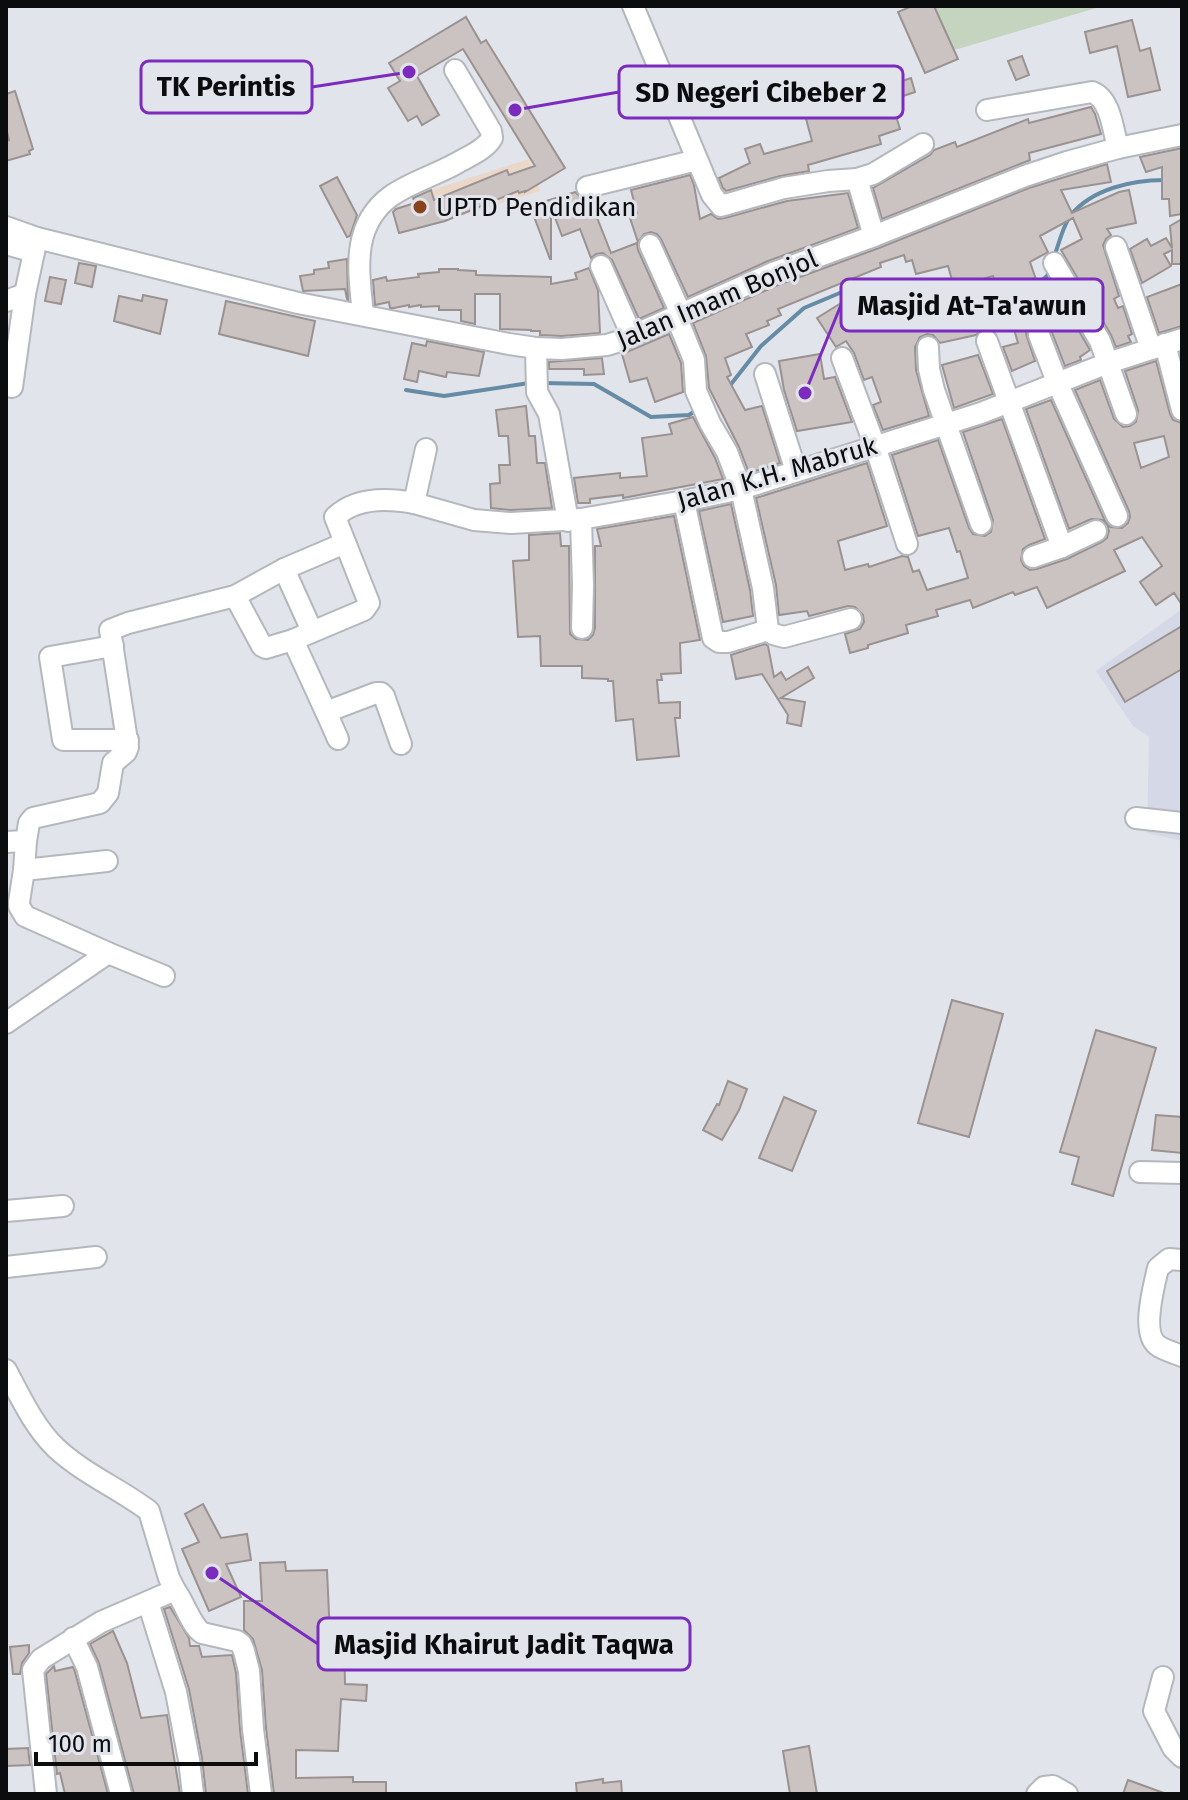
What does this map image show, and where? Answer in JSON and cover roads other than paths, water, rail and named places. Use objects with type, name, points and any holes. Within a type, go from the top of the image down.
[{"type":"street","points":[[633,6],[712,195],[721,206],[784,188],[857,179],[885,168],[923,144]]},
{"type":"street","points":[[363,315],[358,255],[371,217],[391,197],[471,155],[489,144],[492,138],[491,131],[455,70]]},
{"type":"street","points":[[987,110],[1092,92],[1099,94],[1107,108],[1118,148]]},
{"type":"street","name":"Jalan Imam Bonjol","points":[[6,227],[36,245],[440,332],[536,348],[598,347],[632,336],[773,273],[1036,172],[1118,148],[1182,135]]},
{"type":"street","points":[[587,187],[697,160]]},
{"type":"street","points":[[857,179],[874,236]]},
{"type":"street","points":[[6,244],[36,245],[15,297],[12,387]]},
{"type":"street","points":[[650,245],[694,360],[696,391],[727,452],[741,489],[763,588],[768,630],[784,637],[851,619]]},
{"type":"street","points":[[1116,247],[1166,344],[1182,410]]},
{"type":"street","points":[[1054,263],[1100,341],[1126,414]]},
{"type":"street","points":[[601,266],[632,336]]},
{"type":"street","points":[[1039,335],[1117,516]]},
{"type":"street","points":[[987,341],[1062,547]]},
{"type":"street","name":"Jalan K.H. Mabruk","points":[[345,543],[335,517],[343,509],[368,501],[414,503],[474,520],[511,523],[574,520],[741,489],[1009,403],[1057,382],[1166,344]]},
{"type":"street","points":[[928,347],[934,390],[981,524]]},
{"type":"street","points":[[536,348],[536,386],[549,414],[574,520],[583,585],[582,628]]},
{"type":"street","points":[[842,358],[907,544]]},
{"type":"street","points":[[765,374],[796,471]]},
{"type":"street","points":[[414,503],[426,449]]},
{"type":"street","points":[[684,501],[713,638],[728,642],[768,630]]},
{"type":"street","points":[[1033,557],[1096,531]]},
{"type":"street","points":[[164,976],[25,916],[19,906],[24,870],[16,842],[33,818],[100,803],[108,793],[113,763],[126,752],[128,740],[110,630],[235,596],[284,569],[345,543],[369,603],[364,610],[293,640],[264,648],[235,596]]},
{"type":"street","points":[[284,569],[312,631]]},
{"type":"street","points":[[293,640],[338,739]]},
{"type":"street","points":[[113,646],[50,657],[63,740],[128,740]]},
{"type":"street","points":[[326,712],[381,693],[401,744]]},
{"type":"street","points":[[1136,818],[1182,823]]},
{"type":"street","points":[[24,870],[107,861]]},
{"type":"street","points":[[6,1023],[108,953]]},
{"type":"street","points":[[1140,1172],[1182,1173]]},
{"type":"street","points":[[6,1211],[63,1206]]},
{"type":"street","points":[[6,1267],[96,1257]]},
{"type":"street","points":[[1182,1260],[1169,1259],[1158,1268],[1150,1303],[1150,1333],[1157,1345],[1182,1356]]},
{"type":"street","points":[[6,1370],[27,1410],[56,1448],[149,1511],[169,1578],[198,1631],[241,1644],[249,1671],[261,1794]]},
{"type":"street","points":[[46,1794],[33,1670],[41,1659],[101,1622],[175,1590]]},
{"type":"street","points":[[148,1602],[176,1692],[193,1794]]},
{"type":"street","points":[[73,1638],[87,1667],[121,1794]]},
{"type":"street","points":[[1163,1677],[1154,1711],[1173,1748],[1182,1757]]},
{"type":"street","points":[[1037,1794],[1044,1787],[1053,1786],[1066,1794]]},
{"type":"waterway","points":[[1054,257],[1068,219],[1080,206],[1113,188],[1164,180]]},
{"type":"waterway","points":[[1035,286],[1050,269]]},
{"type":"waterway","points":[[728,388],[761,346],[804,308],[854,287],[907,282],[938,287],[966,302],[1017,301],[1025,294]]},
{"type":"waterway","points":[[406,390],[444,396],[529,383]]},
{"type":"waterway","points":[[542,383],[594,384],[651,417],[689,415],[698,409]]},
{"type":"place","name":"TK Perintis","points":[[409,72]]},
{"type":"place","name":"SD Negeri Cibeber 2","points":[[515,110]]},
{"type":"place","name":"UPTD Pendidikan","points":[[420,207]]},
{"type":"place","name":"Masjid At-Ta'awun","points":[[805,393]]},
{"type":"place","name":"Masjid Khairut Jadit Taqwa","points":[[212,1573]]}]
